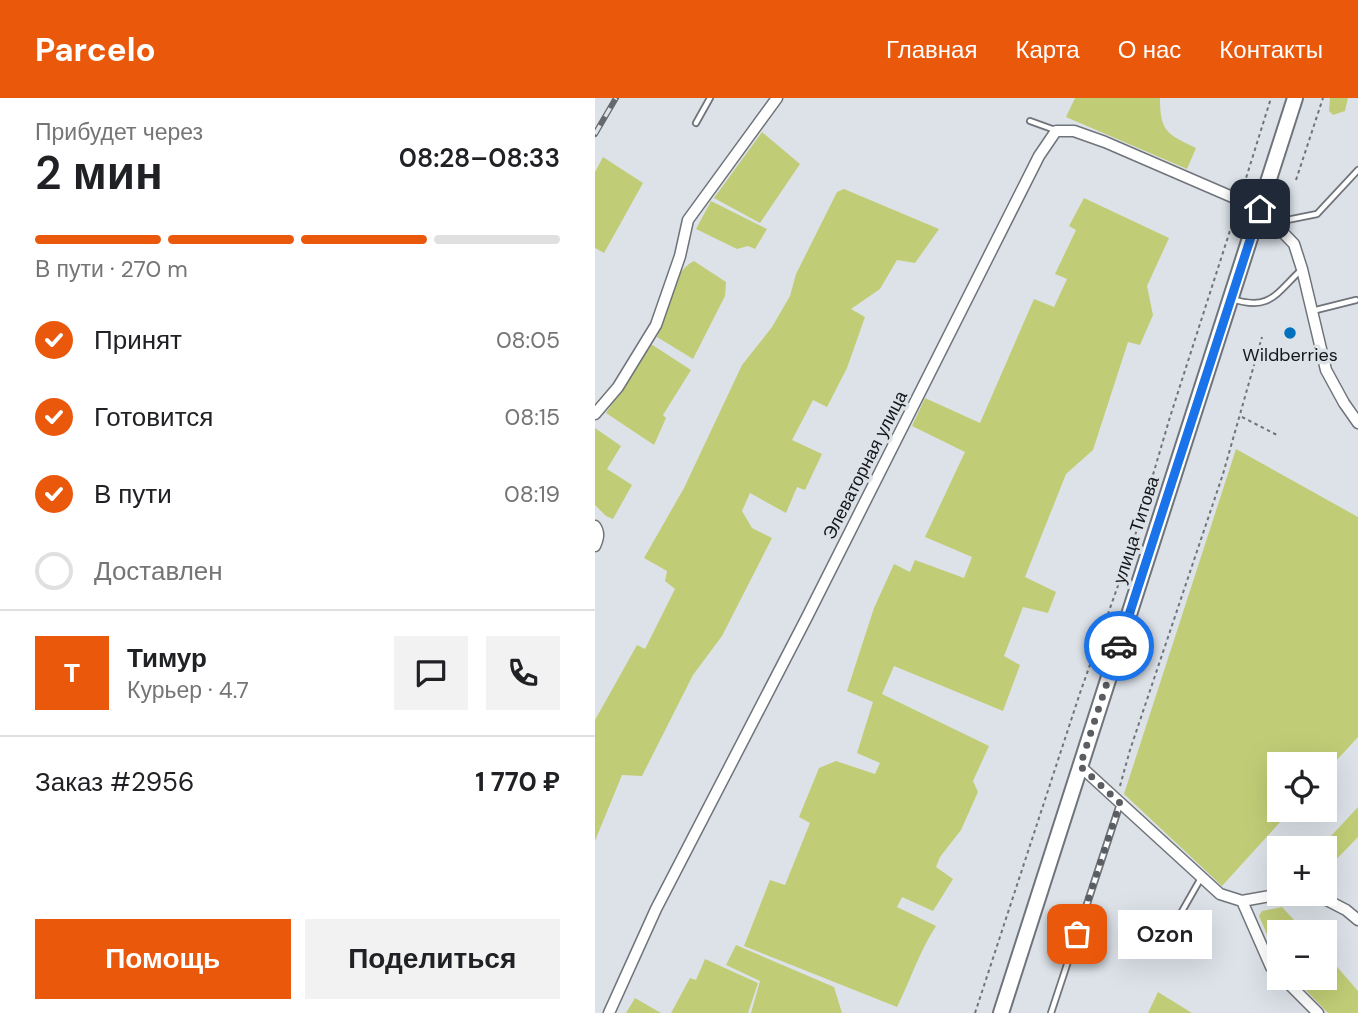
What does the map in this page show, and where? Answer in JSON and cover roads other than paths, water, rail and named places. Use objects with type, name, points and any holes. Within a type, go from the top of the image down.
[{"type":"main road","name":"улица Титова","points":[[1001,1013],[1295,98]]},
{"type":"street","points":[[595,414],[618,387],[656,326],[680,256],[688,220],[777,98]]},
{"type":"street","points":[[1056,131],[1074,131],[1105,142],[1260,209],[1276,223],[1294,244],[1326,370],[1358,423]]},
{"type":"street","name":"Элеваторная улица","points":[[609,1013],[656,909],[807,617],[1039,156],[1056,131]]},
{"type":"street","points":[[595,526],[599,539],[595,546]]},
{"type":"street","points":[[1080,766],[1220,894],[1242,901],[1267,896]]},
{"type":"street","points":[[1242,901],[1267,958]]},
{"type":"street","points":[[1337,905],[1358,920]]},
{"type":"street","points":[[1294,990],[1318,1013]]},
{"type":"lane","points":[[696,123],[710,98]]},
{"type":"lane","points":[[1030,121],[1056,131]]},
{"type":"lane","points":[[1276,223],[1317,214],[1358,170]]},
{"type":"lane","points":[[1231,299],[1251,305],[1269,301],[1302,269]]},
{"type":"lane","points":[[1312,311],[1356,300]]},
{"type":"lane","points":[[1051,1013],[1118,801]]},
{"type":"lane","points":[[1173,927],[1201,877]]},
{"type":"railway","points":[[595,134],[616,98]]},
{"type":"place","name":"Wildberries","points":[[1290,333]]},
{"type":"place","name":"Ozon","points":[[1077,934]]}]
